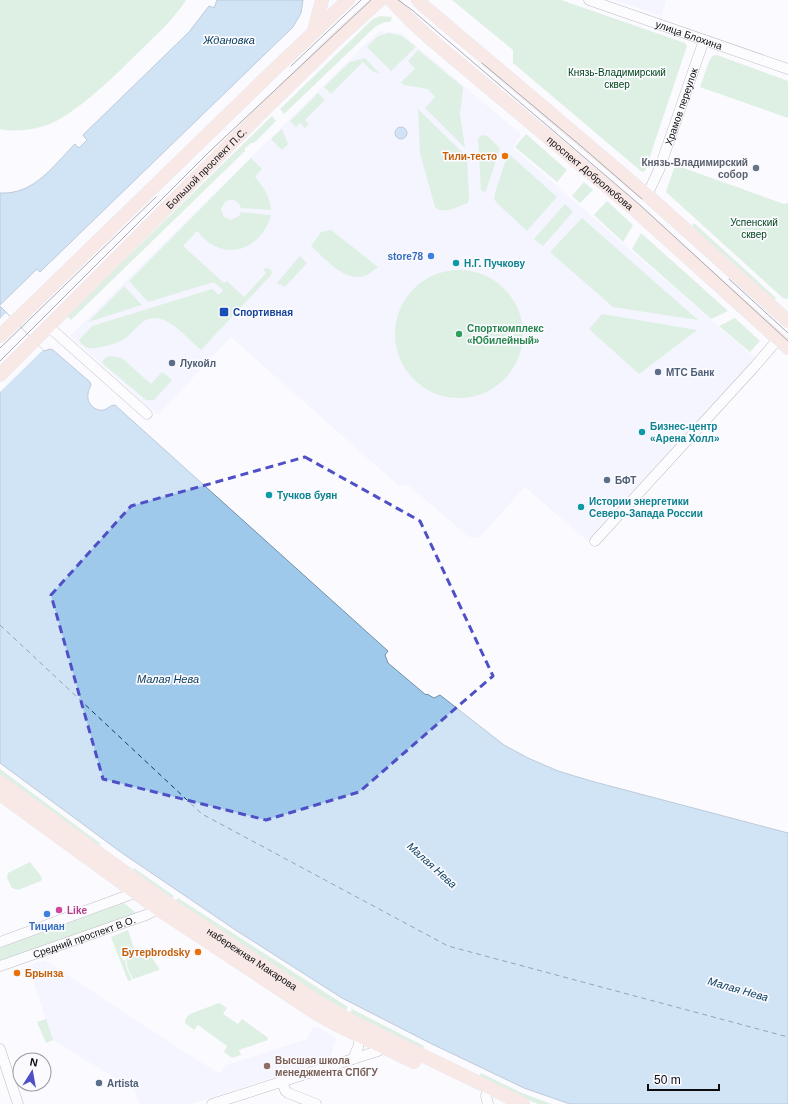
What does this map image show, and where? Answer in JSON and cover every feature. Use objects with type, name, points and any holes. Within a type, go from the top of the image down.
[{"type":"main road","points":[[314,32],[322,0]]},
{"type":"main road","points":[[0,336],[348,0]]},
{"type":"main road","name":"Большой проспект П.С.","points":[[0,375],[268,106],[337,39],[380,0]]},
{"type":"main road","name":"проспект Добролюбова","points":[[391,0],[434,42],[634,210],[788,348]]},
{"type":"main road","name":"проспект Добролюбова","points":[[418,0],[424,7],[648,195],[788,320]]},
{"type":"main road","points":[[778,339],[788,328]]},
{"type":"main road","name":"набережная Макарова","points":[[0,782],[160,905],[323,1005],[383,1048],[488,1096],[519,1103]]},
{"type":"main road","name":"набережная Макарова","points":[[0,794],[142,891]]},
{"type":"main road","name":"набережная Макарова","points":[[361,1032],[504,1104]]},
{"type":"street","name":"улица Блохина","points":[[589,0],[788,69]]},
{"type":"street","name":"Храмов переулок","points":[[648,195],[661,165],[704,40]]},
{"type":"street","points":[[48,326],[147,414]]},
{"type":"street","points":[[595,541],[778,339]]},
{"type":"street","points":[[0,942],[142,891]]},
{"type":"street","name":"Средний проспект В.О.","points":[[0,966],[160,905]]},
{"type":"street","points":[[353,1059],[361,1032]]},
{"type":"street","points":[[212,1104],[378,1051],[383,1048]]},
{"type":"street","points":[[0,1049],[18,1104]]},
{"type":"street","points":[[282,1081],[285,1090],[288,1093],[316,1104]]},
{"type":"highlighted area","points":[[305,457],[420,521],[493,676],[359,792],[266,820],[103,779],[51,595],[131,506]]},
{"type":"shaded area","points":[[614,0],[666,0],[662,16]]},
{"type":"shaded area","points":[[379,31],[401,33],[521,134],[513,148],[755,358],[591,544],[525,487],[479,538],[469,537],[407,484],[399,486],[231,337],[158,415],[70,336]]},
{"type":"shaded area","points":[[45,960],[218,1073],[221,1072],[226,1065],[307,1039],[312,1029],[315,1027],[318,1027],[336,1038],[330,1059],[191,1104],[139,1104],[134,1090],[53,1040],[28,966]]},
{"type":"green space","points":[[0,0],[186,0],[176,14],[159,32],[112,78],[82,104],[60,119],[46,125],[38,128],[15,131],[0,129]]},
{"type":"green space","name":"Князь-Владимирский сквер","points":[[452,0],[561,0],[685,43],[687,46],[645,171],[642,172],[513,63],[513,50]]},
{"type":"green space","points":[[380,16],[392,17],[390,22],[385,22],[376,26],[284,114],[280,109],[373,19]]},
{"type":"green space","points":[[389,33],[402,36],[416,47],[391,71],[367,47],[378,36]]},
{"type":"green space","points":[[418,50],[463,87],[460,114],[465,148],[425,108],[435,97],[428,89],[404,85],[401,82],[415,69],[408,61]]},
{"type":"green space","points":[[714,55],[788,81],[788,118],[700,87],[710,59]]},
{"type":"green space","points":[[365,58],[380,74],[374,73],[363,62],[331,94],[324,87],[350,62]]},
{"type":"green space","points":[[318,93],[325,100],[305,120],[309,124],[305,128],[300,123],[296,127],[290,121]]},
{"type":"green space","points":[[418,109],[467,157],[468,203],[445,210],[435,207],[420,153]]},
{"type":"green space","points":[[272,116],[276,121],[254,143],[251,143],[245,148],[245,151],[71,320],[67,316]]},
{"type":"green space","points":[[282,129],[288,144],[282,150],[271,139]]},
{"type":"green space","points":[[526,134],[567,170],[557,182],[515,147]]},
{"type":"green space","points":[[482,135],[487,136],[500,148],[486,191],[484,192],[481,190],[478,140]]},
{"type":"green space","points":[[508,153],[557,197],[527,231],[494,199]]},
{"type":"green space","points":[[251,158],[262,169],[255,177],[266,192],[271,210],[241,208],[238,203],[232,200],[225,202],[221,209],[224,217],[231,220],[239,216],[241,212],[271,215],[262,233],[248,246],[230,250],[211,244],[197,231],[183,246],[224,283],[227,281],[244,297],[266,273],[263,269],[269,268],[272,272],[271,275],[201,350],[174,326],[162,319],[156,318],[151,318],[143,322],[126,338],[119,342],[96,348],[88,348],[84,346],[79,340],[92,326],[212,289],[219,295],[223,290],[214,282],[148,302],[129,281]]},
{"type":"green space","name":"Успенский сквер","points":[[675,165],[784,204],[788,203],[788,299],[783,298],[666,192]]},
{"type":"green space","points":[[584,182],[593,190],[580,203],[572,196]]},
{"type":"green space","points":[[607,201],[633,225],[623,242],[594,215]]},
{"type":"green space","points":[[565,204],[573,212],[543,246],[534,239]]},
{"type":"green space","points":[[582,218],[698,320],[613,307],[550,252]]},
{"type":"green space","points":[[694,223],[776,298],[774,301],[692,226]]},
{"type":"green space","points":[[331,230],[378,267],[367,275],[359,277],[351,276],[336,269],[311,246],[321,232]]},
{"type":"green space","points":[[641,233],[728,311],[711,319],[632,249]]},
{"type":"green space","points":[[300,256],[307,263],[285,287],[277,283]]},
{"type":"green space","name":"Спорткомплекс «Юбилейный»","points":[[465,270],[478,272],[489,277],[500,284],[509,293],[521,315],[523,334],[521,353],[516,364],[509,375],[500,384],[478,396],[453,398],[440,396],[429,391],[418,384],[409,375],[397,353],[395,328],[397,315],[402,304],[409,293],[418,284],[440,272]]},
{"type":"green space","points":[[124,286],[142,305],[88,322]]},
{"type":"green space","points":[[602,314],[697,330],[639,374],[589,329]]},
{"type":"green space","points":[[735,318],[760,341],[750,352],[719,326]]},
{"type":"green space","points":[[109,356],[122,358],[151,384],[162,372],[172,380],[154,400],[146,400],[102,363],[104,359]]},
{"type":"green space","points":[[0,769],[101,844],[98,847],[0,776]]},
{"type":"green space","points":[[30,862],[41,876],[41,881],[18,890],[12,888],[7,878],[8,873]]},
{"type":"green space","points":[[134,868],[174,896],[171,899],[132,872]]},
{"type":"green space","points":[[178,898],[348,1007],[345,1012],[175,902]]},
{"type":"green space","points":[[124,903],[136,913],[0,962],[0,948]]},
{"type":"green space","points":[[128,930],[134,948],[133,949],[141,956],[147,953],[150,955],[159,970],[133,979],[128,969],[126,959],[136,955],[134,952],[122,957],[123,960],[125,960],[127,969],[132,980],[128,981],[111,937]]},
{"type":"green space","points":[[219,1003],[227,1008],[223,1014],[238,1024],[242,1019],[267,1037],[268,1040],[239,1050],[241,1055],[232,1058],[224,1052],[227,1046],[198,1025],[194,1030],[185,1023],[186,1018],[190,1014]]},
{"type":"green space","points":[[352,1009],[424,1046],[422,1051],[349,1015]]},
{"type":"green space","points":[[46,1019],[53,1040],[46,1043],[37,1022]]},
{"type":"green space","points":[[481,1073],[522,1093],[552,1104],[538,1104],[478,1078]]},
{"type":"water","name":"Ждановка","points":[[217,0],[303,0],[301,13],[293,27],[40,272],[37,269],[0,305],[0,193],[23,189],[33,184],[51,170],[75,144],[79,148],[87,140],[83,135],[189,32],[209,6],[214,8]]},
{"type":"water","points":[[399,127],[403,127],[407,133],[403,139],[399,139],[395,135],[395,131]]},
{"type":"water","name":"Малая Нева","points":[[0,306],[44,351],[50,349],[53,350],[90,382],[91,385],[88,392],[88,401],[94,408],[97,410],[104,410],[115,405],[388,651],[385,655],[388,663],[426,695],[427,694],[434,698],[440,695],[504,745],[528,758],[558,771],[788,833],[788,1104],[570,1104],[524,1088],[430,1043],[342,998],[237,931],[122,853],[0,763]]},
{"type":"pier","points":[[6,313],[43,350],[0,392],[0,319]]},
{"type":"ferry route","points":[[0,625],[202,814],[448,946],[788,1037]]},
{"type":"tram line","points":[[291,66],[361,0]]},
{"type":"tram line","points":[[0,361],[209,152],[371,0]]},
{"type":"tram line","points":[[398,0],[412,10],[640,205],[788,341]]},
{"type":"tram line","points":[[482,63],[642,199]]},
{"type":"tram line","points":[[0,348],[156,197]]},
{"type":"tram line","points":[[729,279],[788,333]]},
{"type":"place","name":"Тили-тесто","points":[[505,156]]},
{"type":"place","name":"Князь-Владимирский собор","points":[[756,168]]},
{"type":"place","name":"store78","points":[[431,256]]},
{"type":"place","name":"Н.Г. Пучкову","points":[[456,263]]},
{"type":"place","name":"Спортивная","points":[[224,312]]},
{"type":"place","name":"Спорткомплекс «Юбилейный»","points":[[459,334]]},
{"type":"place","name":"Лукойл","points":[[172,363]]},
{"type":"place","name":"МТС Банк","points":[[658,372]]},
{"type":"place","name":"Бизнес-центр «Арена Холл»","points":[[642,432]]},
{"type":"place","name":"БФТ","points":[[607,480]]},
{"type":"place","name":"Тучков буян","points":[[269,495]]},
{"type":"place","name":"Истории энергетики Северо-Запада России","points":[[581,507]]},
{"type":"place","name":"Like","points":[[59,910]]},
{"type":"place","name":"Тициан","points":[[47,914]]},
{"type":"place","name":"Бутерbrodsky","points":[[198,952]]},
{"type":"place","name":"Брынза","points":[[17,973]]},
{"type":"place","name":"Высшая школа менеджмента СПбГУ","points":[[267,1066]]},
{"type":"place","name":"Artista","points":[[99,1083]]}]
